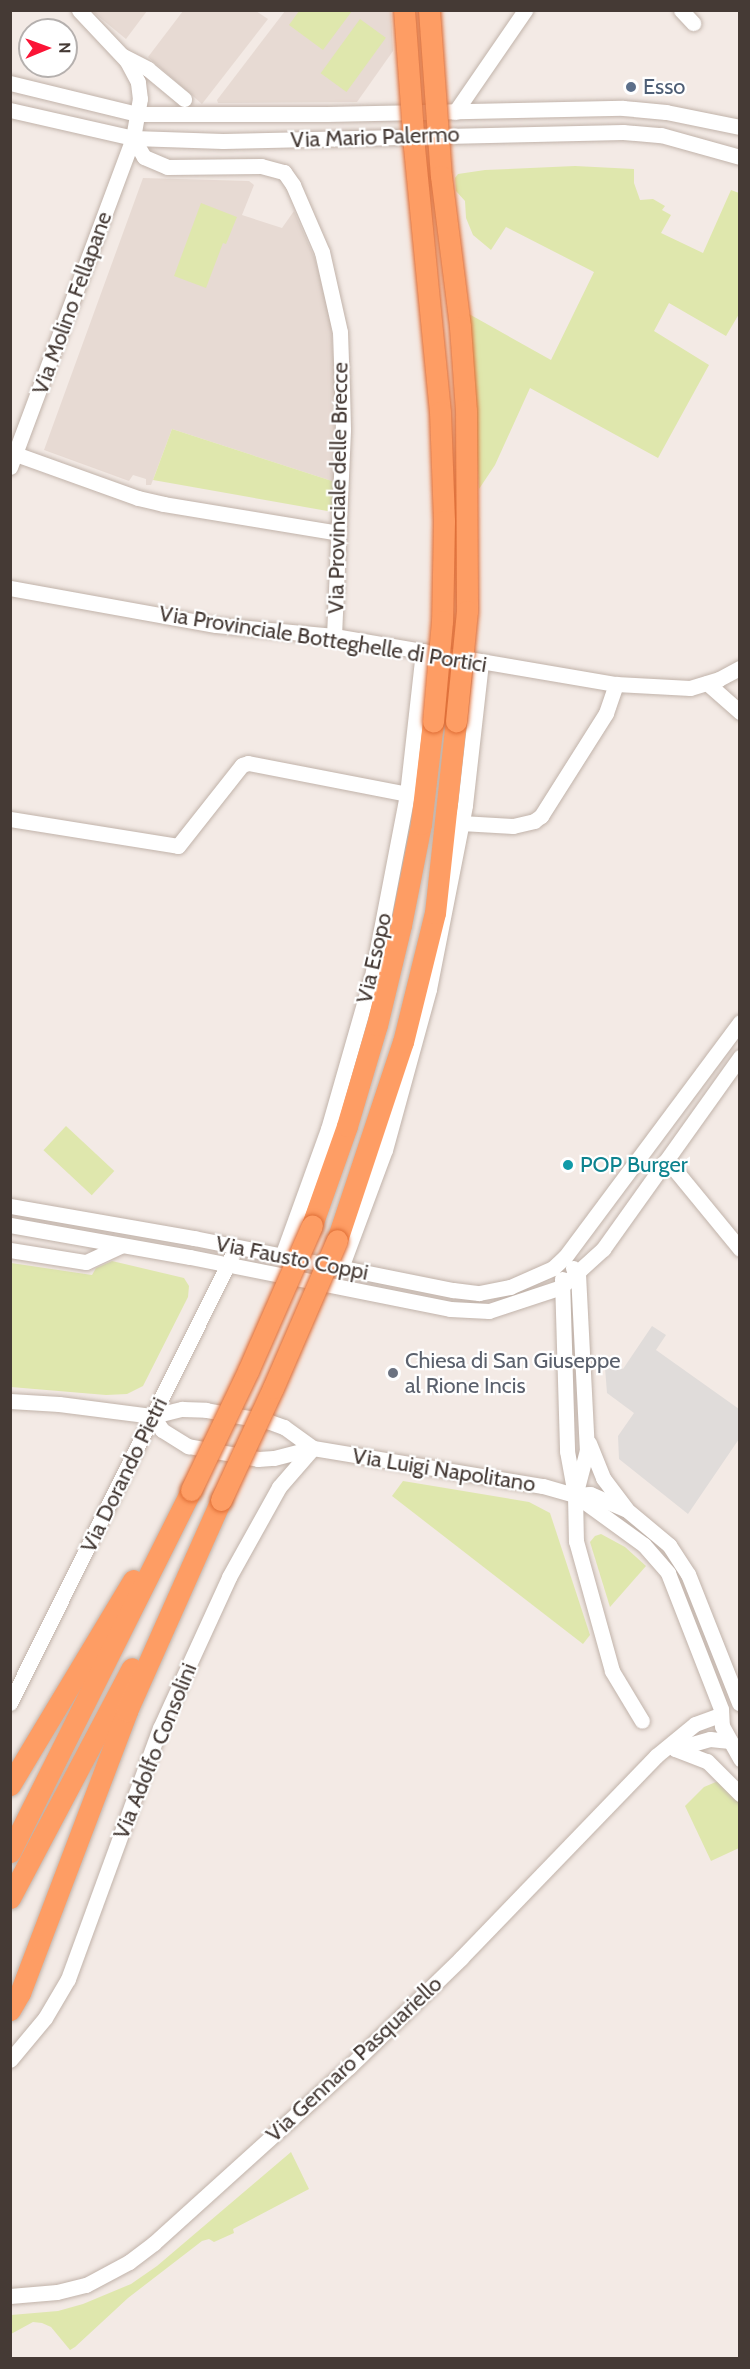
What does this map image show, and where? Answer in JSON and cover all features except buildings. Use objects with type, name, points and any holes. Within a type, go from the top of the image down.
[{"type":"highway","points":[[10,1852],[191,1490],[248,1371],[307,1236],[347,1126],[393,958],[421,824],[442,621],[444,520],[435,337],[414,147],[404,10]]},
{"type":"highway","points":[[10,2020],[15,2001],[127,1711],[273,1388],[337,1240],[403,1042],[435,913],[467,611],[466,457],[460,327],[441,176],[429,10]]},
{"type":"highway","points":[[10,1898],[221,1500]]},
{"type":"highway","points":[[10,1785],[132,1581],[177,1518]]},
{"type":"street","points":[[79,10],[122,55],[138,82],[140,99],[132,138]]},
{"type":"street","points":[[455,112],[525,10]]},
{"type":"street","points":[[681,10],[693,23]]},
{"type":"street","points":[[122,55],[148,69],[184,99]]},
{"type":"street","name":"Via Mario Palermo","points":[[10,83],[137,114],[455,112],[623,108],[666,111],[740,127]]},
{"type":"street","name":"Via Mario Palermo","points":[[10,110],[132,138],[223,141],[623,132],[661,135],[740,158]]},
{"type":"street","name":"Via Molino Fellapane","points":[[12,458],[132,138]]},
{"type":"street","name":"Via Provinciale delle Brecce","points":[[132,138],[144,157],[158,165],[167,167],[261,166],[284,172],[293,185],[322,252],[340,332],[343,430],[334,636]]},
{"type":"street","points":[[12,458],[164,504],[339,533]]},
{"type":"street","name":"Via Provinciale Botteghelle di Portici","points":[[10,588],[216,625],[334,636],[481,663],[616,684],[679,689],[707,683],[740,668]]},
{"type":"street","name":"Via Esopo","points":[[282,1256],[328,1130],[372,976],[407,794],[423,651]]},
{"type":"street","points":[[341,1268],[385,1150],[429,990],[461,823],[481,663]]},
{"type":"street","points":[[707,683],[740,712]]},
{"type":"street","points":[[461,823],[513,826],[534,821],[541,816],[606,713],[616,684]]},
{"type":"street","points":[[10,819],[178,846],[242,765],[248,763],[407,794]]},
{"type":"street","points":[[642,1721],[612,1671],[576,1541],[575,1495],[567,1451],[561,1287],[565,1257],[740,1022]]},
{"type":"street","name":"Via Fausto Coppi","points":[[10,1225],[466,1311],[489,1311],[561,1287],[603,1249],[740,1056]]},
{"type":"street","points":[[667,1160],[740,1249]]},
{"type":"street","name":"Via Fausto Coppi","points":[[10,1206],[236,1246],[479,1293],[510,1287],[535,1278],[553,1268],[565,1257]]},
{"type":"street","points":[[10,1250],[86,1262],[121,1246]]},
{"type":"street","name":"Via Dorando Pietri","points":[[10,1703],[236,1246]]},
{"type":"street","points":[[565,1257],[578,1274],[587,1435],[586,1456],[575,1495]]},
{"type":"street","name":"Via Luigi Napolitano","points":[[10,1401],[59,1404],[153,1416],[182,1409],[206,1410],[270,1422],[284,1427],[313,1448]]},
{"type":"street","name":"Via Luigi Napolitano","points":[[153,1416],[162,1430],[188,1446],[258,1459],[274,1458],[313,1448],[543,1486],[575,1495]]},
{"type":"street","points":[[587,1435],[603,1478],[627,1510]]},
{"type":"street","name":"Via Adolfo Consolini","points":[[10,2060],[45,2018],[68,1978],[160,1728],[229,1577],[279,1487],[313,1448]]},
{"type":"street","points":[[575,1495],[590,1494],[627,1510],[655,1531],[680,1560],[739,1703]]},
{"type":"street","points":[[575,1495],[644,1545],[668,1573],[736,1748]]},
{"type":"street","name":"Via Gennaro Pasquariello","points":[[10,2296],[57,2292],[86,2285],[129,2262],[154,2243],[349,2067],[453,1966],[656,1756],[694,1724],[739,1703]]},
{"type":"street","points":[[656,1756],[710,1739],[736,1748]]},
{"type":"street","points":[[675,1749],[707,1761],[740,1794]]},
{"type":"shaded area","points":[[92,11],[147,11],[126,39]]},
{"type":"shaded area","points":[[183,11],[256,11],[268,19],[202,104],[148,57]]},
{"type":"shaded area","points":[[285,11],[391,11],[393,51],[357,102],[218,103],[217,100]]},
{"type":"shaded area","points":[[143,178],[249,181],[254,185],[242,215],[282,228],[294,211],[315,259],[331,321],[336,407],[335,482],[172,429],[151,485],[146,485],[146,479],[133,475],[129,481],[44,450]]},
{"type":"shaded area","points":[[652,1326],[666,1335],[656,1350],[739,1409],[739,1439],[688,1514],[619,1459],[618,1436],[634,1413],[607,1393],[604,1355],[623,1369]]},
{"type":"green space","points":[[299,11],[352,11],[323,50],[289,25]]},
{"type":"green space","points":[[360,19],[386,38],[347,92],[321,73]]},
{"type":"green space","points":[[575,166],[634,169],[634,183],[640,200],[653,199],[665,206],[662,210],[671,215],[661,233],[703,253],[731,190],[739,193],[739,314],[726,336],[669,303],[654,331],[709,365],[658,458],[530,388],[495,465],[479,489],[469,314],[551,360],[594,272],[506,227],[491,250],[473,235],[466,218],[465,201],[456,191],[455,178],[458,174],[485,170]]},
{"type":"green space","points":[[201,203],[237,217],[226,244],[223,243],[206,288],[174,276]]},
{"type":"green space","points":[[172,429],[335,482],[333,512],[153,480]]},
{"type":"green space","points":[[66,1126],[114,1171],[92,1195],[43,1150]]},
{"type":"green space","points":[[112,1261],[184,1278],[189,1286],[188,1297],[143,1386],[127,1394],[106,1395],[11,1387],[11,1263],[92,1275],[96,1268]]},
{"type":"green space","points":[[403,1481],[529,1502],[550,1513],[590,1635],[583,1644],[392,1496]]},
{"type":"green space","points":[[601,1534],[625,1547],[646,1566],[610,1607],[590,1542],[595,1536]]},
{"type":"green space","points":[[723,1779],[739,1802],[739,1848],[711,1861],[685,1806],[704,1787]]},
{"type":"green space","points":[[291,2152],[309,2189],[233,2229],[234,2233],[214,2242],[209,2239],[202,2241],[128,2298],[75,2347],[70,2350],[51,2327],[42,2323],[33,2322],[11,2334],[11,2315],[58,2311],[83,2304],[131,2284],[157,2266]]},
{"type":"place","name":"Esso","points":[[631,87]]},
{"type":"place","name":"POP Burger","points":[[568,1165]]},
{"type":"place","name":"Chiesa di San Giuseppe al Rione Incis","points":[[393,1373]]}]
